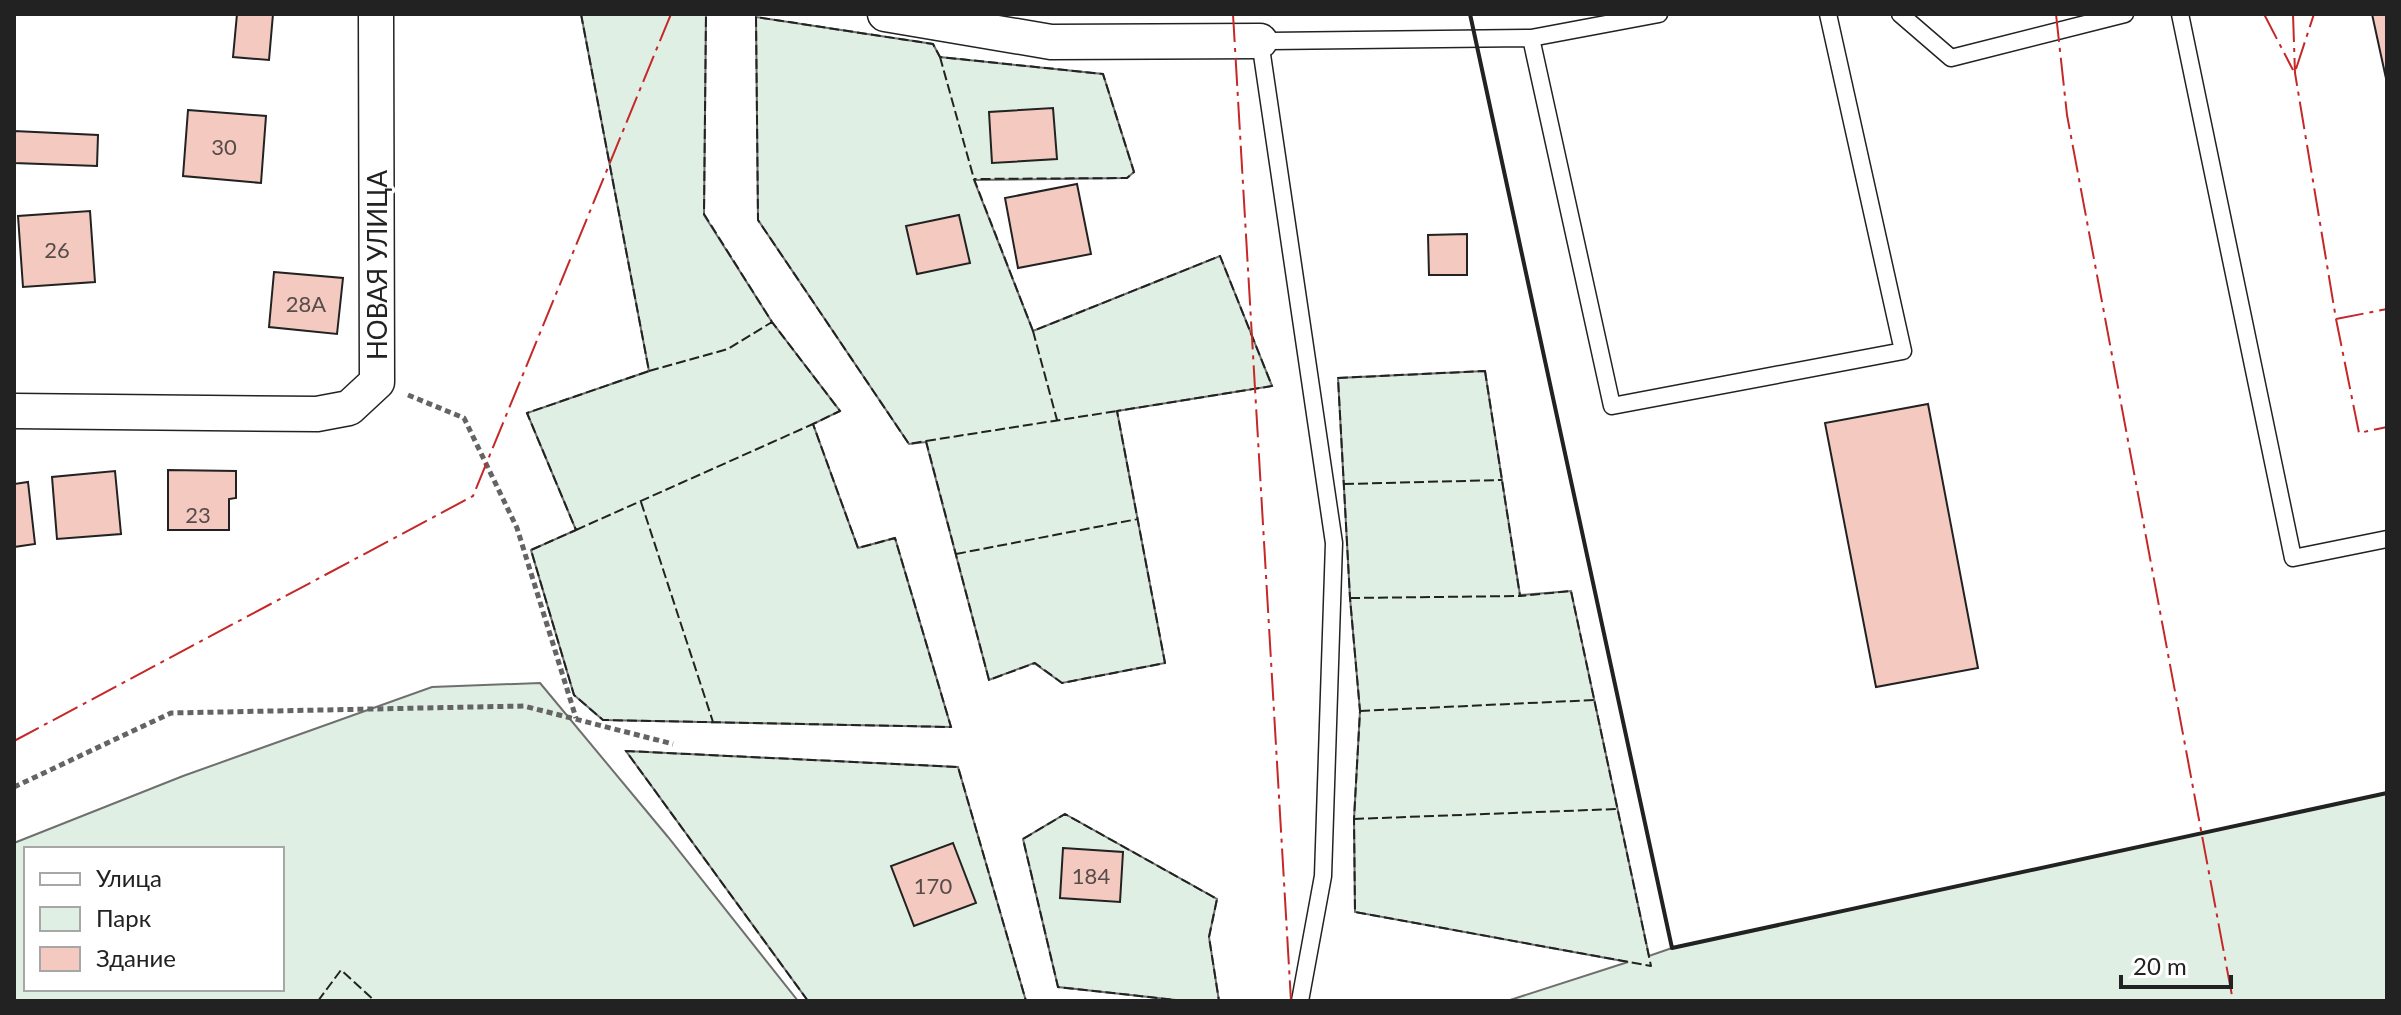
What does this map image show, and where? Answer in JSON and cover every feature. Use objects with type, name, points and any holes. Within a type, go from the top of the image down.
[{"type":"street","name":"НОВАЯ УЛИЦА","points":[[14,411],[317,414],[349,408],[377,382],[376,14]]},
{"type":"street","points":[[885,14],[1051,42],[1260,41]]},
{"type":"lane","points":[[1300,1001],[1323,876],[1334,543],[1260,41],[1531,38],[1659,14]]},
{"type":"lane","points":[[1531,38],[1612,406],[1903,351],[1828,14]]},
{"type":"lane","points":[[1900,14],[1951,58],[2125,14]]},
{"type":"lane","points":[[2180,14],[2293,558],[2387,539]]},
{"type":"path","points":[[377,382],[464,418],[517,528],[576,719]]},
{"type":"path","points":[[14,787],[171,713],[524,706],[673,744]]},
{"type":"green space","points":[[581,14],[706,14],[704,215],[772,322],[840,411],[813,424],[858,548],[895,538],[951,727],[603,720],[574,695],[531,550],[576,530],[527,413],[649,371]]},
{"type":"green space","points":[[756,17],[933,44],[940,57],[1103,74],[1134,172],[1127,178],[974,180],[1033,331],[1220,256],[1272,386],[1117,411],[1165,663],[1062,683],[1034,663],[989,680],[926,442],[909,444],[758,220]]},
{"type":"green space","points":[[1485,371],[1520,595],[1571,591],[1649,956],[1672,948],[2387,793],[2387,1001],[1507,1001],[1628,962],[1355,912],[1354,819],[1360,711],[1350,598],[1338,378]]},
{"type":"green space","points":[[540,683],[798,1001],[14,1001],[14,843],[183,776],[432,687]]},
{"type":"green space","points":[[626,751],[958,767],[1026,1001],[808,1001]]},
{"type":"green space","points":[[1065,814],[1217,899],[1209,937],[1219,1001],[1185,1001],[1058,987],[1023,839]]},
{"type":"building","points":[[237,14],[273,14],[269,60],[233,57]]},
{"type":"building","points":[[2372,14],[2387,14],[2387,83]]},
{"type":"building","points":[[1053,108],[1057,159],[992,163],[989,112]]},
{"type":"building","points":[[188,110],[266,116],[261,183],[183,176]]},
{"type":"building","points":[[14,131],[98,135],[97,166],[14,163]]},
{"type":"building","points":[[1077,184],[1091,254],[1018,268],[1005,198]]},
{"type":"building","points":[[90,211],[95,282],[23,287],[18,216]]},
{"type":"building","points":[[959,215],[970,263],[917,274],[906,226]]},
{"type":"building","points":[[1467,234],[1467,275],[1429,275],[1428,235]]},
{"type":"building","points":[[274,272],[343,278],[337,334],[269,327]]},
{"type":"building","points":[[1928,404],[1978,668],[1876,687],[1825,423]]},
{"type":"building","points":[[168,470],[236,471],[236,498],[229,499],[229,530],[168,530]]},
{"type":"building","points":[[115,471],[121,534],[57,539],[52,477]]},
{"type":"building","points":[[28,482],[35,544],[14,547],[14,484]]},
{"type":"building","points":[[953,843],[976,903],[914,926],[891,866]]},
{"type":"building","points":[[1063,848],[1123,852],[1120,902],[1060,898]]},
{"type":"fence","points":[[581,14],[649,371],[527,413],[576,530],[531,550],[574,695],[603,720],[951,727],[895,538],[858,548],[813,424],[840,411],[772,322],[704,214],[706,14]]},
{"type":"fence","points":[[940,57],[974,179],[1033,331],[1220,256],[1272,386],[1117,411],[1165,663],[1062,683],[1035,663],[989,680],[926,441],[909,444],[758,220],[756,17],[933,44],[940,57],[1103,74],[1134,172],[1127,178],[974,179]]},
{"type":"fence","points":[[649,371],[728,349],[772,322]]},
{"type":"fence","points":[[1033,331],[1057,420]]},
{"type":"fence","points":[[1485,371],[1520,596],[1571,591],[1651,966],[1355,912],[1354,819],[1360,711],[1350,598],[1338,378],[1485,371]]},
{"type":"fence","points":[[926,441],[1117,411]]},
{"type":"fence","points":[[576,530],[813,424]]},
{"type":"fence","points":[[1344,484],[1502,480]]},
{"type":"fence","points":[[641,502],[713,722]]},
{"type":"fence","points":[[956,554],[1138,519]]},
{"type":"fence","points":[[1350,598],[1520,596]]},
{"type":"fence","points":[[1360,711],[1594,700]]},
{"type":"fence","points":[[808,1001],[626,751],[958,767],[1026,1001]]},
{"type":"fence","points":[[1354,819],[1617,809]]},
{"type":"fence","points":[[1185,1001],[1058,987],[1023,839],[1065,814],[1217,899],[1209,937],[1219,1001]]},
{"type":"fence","points":[[318,1001],[341,970],[375,1001]]},
{"type":"wall","points":[[1470,14],[1672,948],[2387,793]]},
{"type":"power","points":[[14,741],[473,496],[671,14]]},
{"type":"power","points":[[1233,14],[1291,1001]]},
{"type":"power","points":[[2056,14],[2067,115],[2233,1001]]},
{"type":"power","points":[[2264,14],[2293,70]]},
{"type":"power","points":[[2293,14],[2295,73],[2336,319],[2359,433],[2387,427]]},
{"type":"power","points":[[2296,69],[2314,14]]},
{"type":"power","points":[[2336,319],[2387,309]]}]
